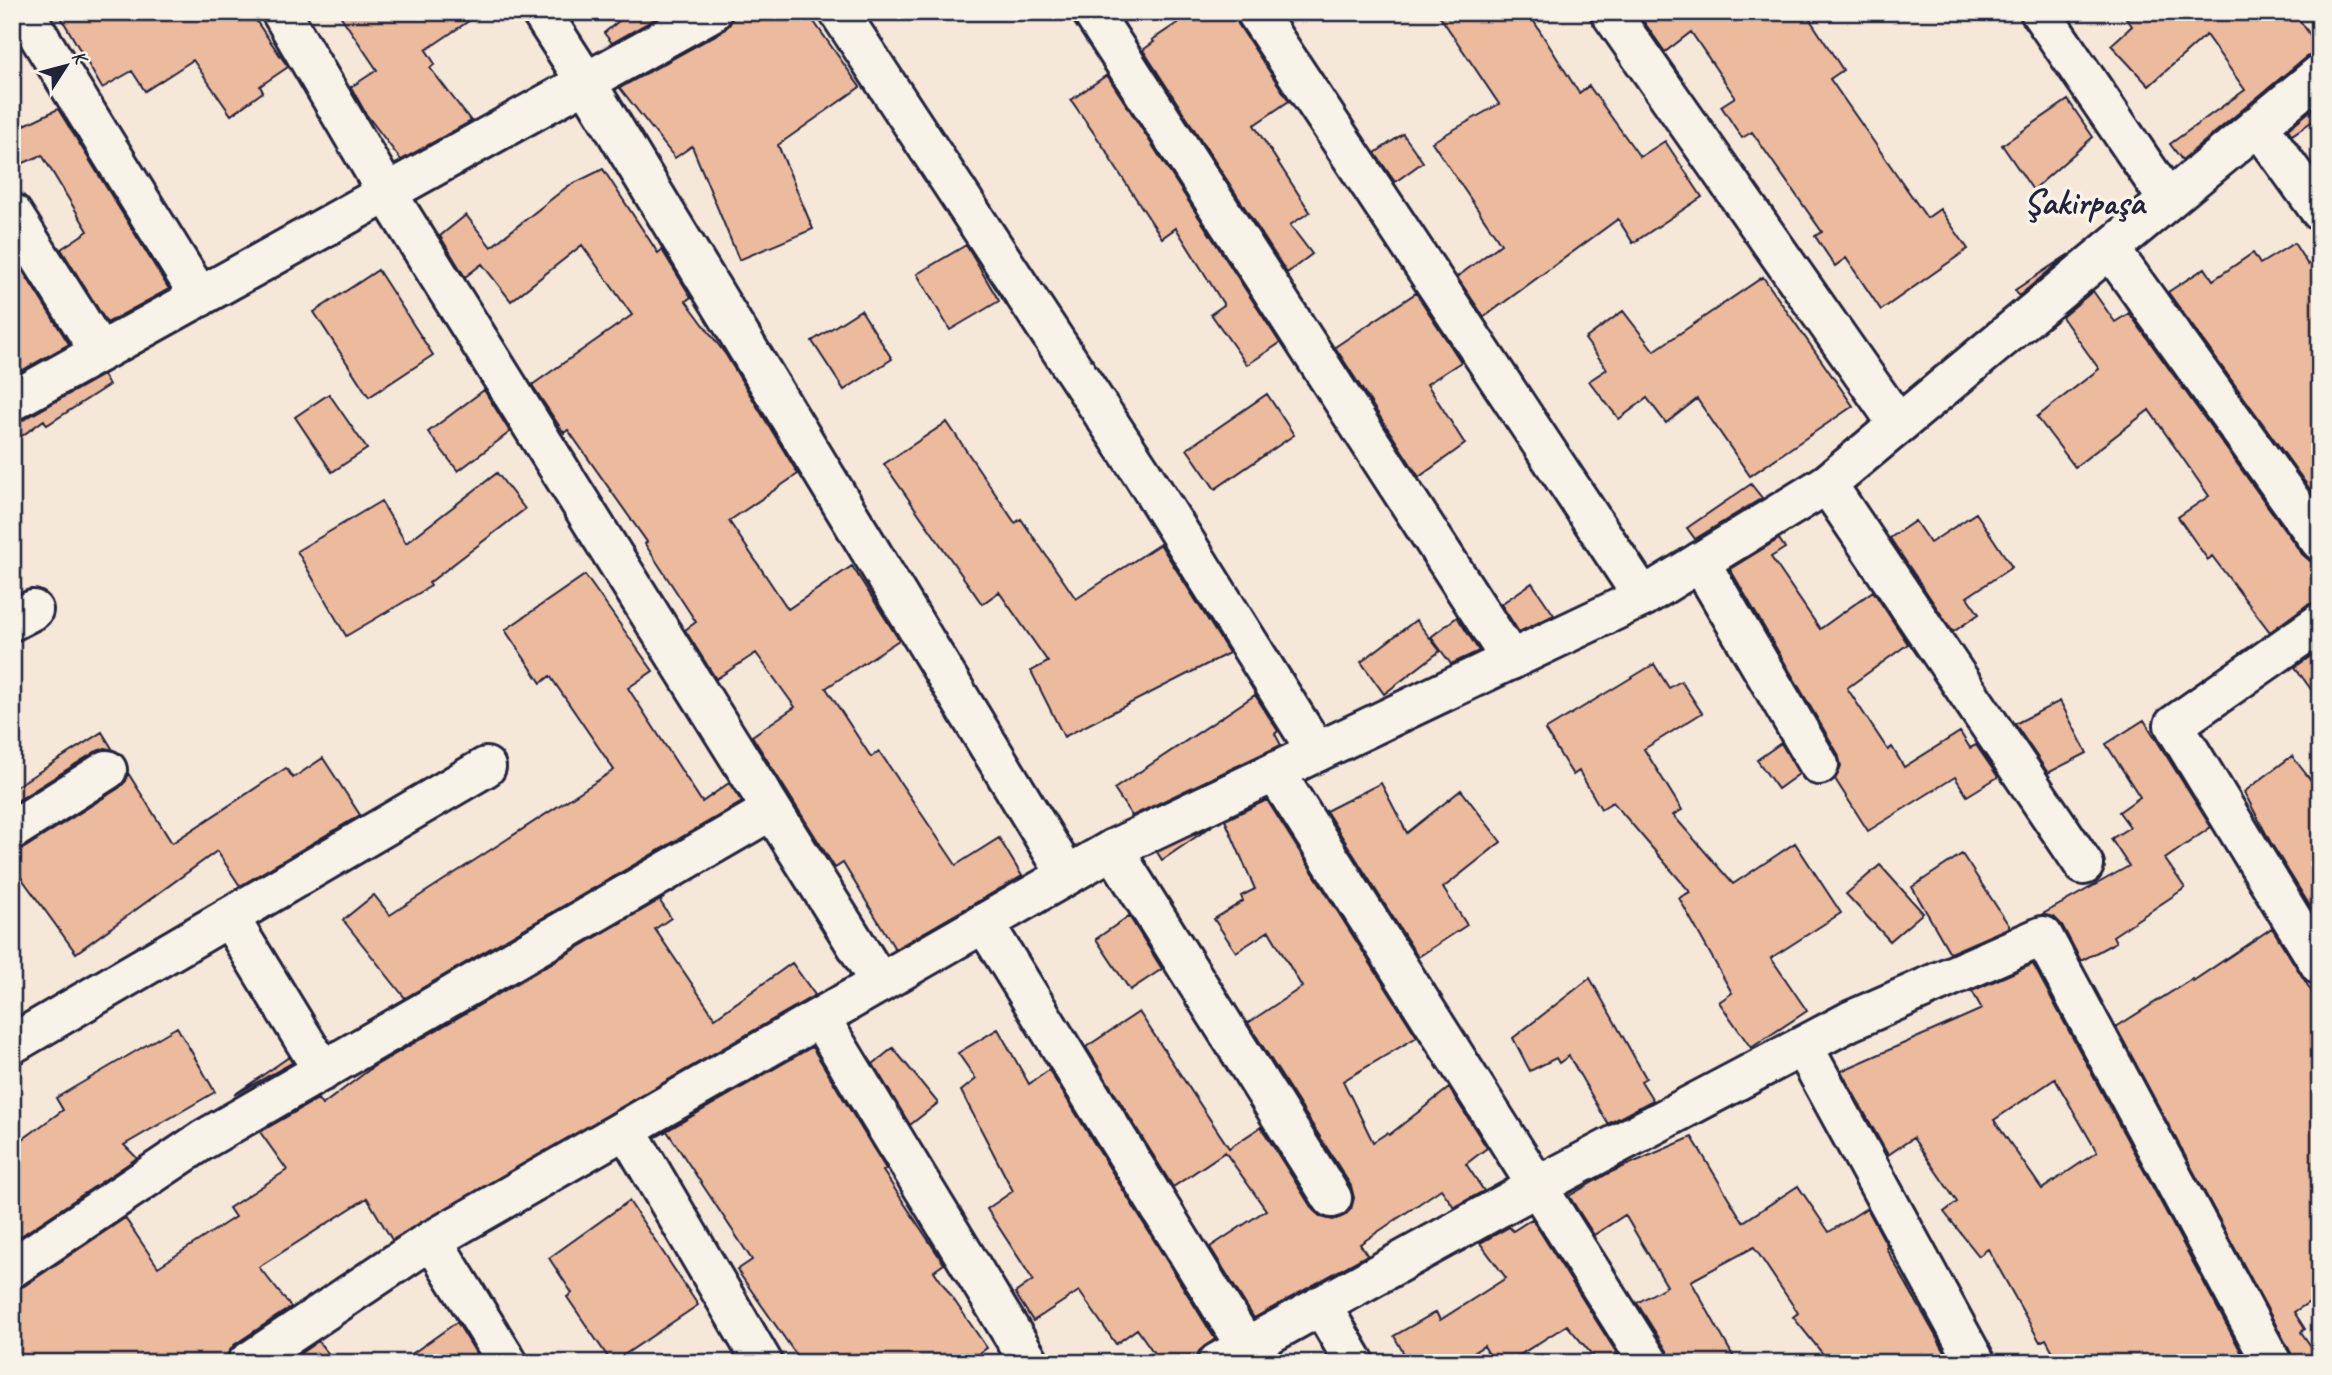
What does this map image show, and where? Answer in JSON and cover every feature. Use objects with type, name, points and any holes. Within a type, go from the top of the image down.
[{"type":"street","points":[[24,12],[200,297]]},
{"type":"street","points":[[281,12],[387,193],[880,983]]},
{"type":"street","points":[[541,12],[1067,875]]},
{"type":"street","points":[[12,401],[712,12]]},
{"type":"street","points":[[839,12],[1140,470],[1317,752]]},
{"type":"street","points":[[1092,12],[1511,660]]},
{"type":"street","points":[[1610,12],[1898,425]]},
{"type":"street","points":[[2040,12],[2168,200]]},
{"type":"street","points":[[1258,13],[1643,597]]},
{"type":"street","points":[[258,1360],[432,1240],[1113,849],[1643,597],[1827,484],[2320,74]]},
{"type":"street","points":[[2258,125],[2320,211]]},
{"type":"street","points":[[12,213],[100,352]]},
{"type":"street","points":[[2110,248],[2319,539]]},
{"type":"street","points":[[1827,484],[2084,865]]},
{"type":"street","points":[[1700,562],[1819,765]]},
{"type":"street","points":[[2320,623],[2174,725],[2320,965]]},
{"type":"street","points":[[12,1044],[486,767]]},
{"type":"street","points":[[12,830],[107,770]]},
{"type":"street","points":[[1275,772],[1649,1363]]},
{"type":"street","points":[[12,1268],[203,1140],[772,810]]},
{"type":"street","points":[[1113,849],[1332,1198]]},
{"type":"street","points":[[229,917],[323,1071]]},
{"type":"street","points":[[984,923],[1232,1355],[1536,1187],[1850,1021],[2043,936],[2272,1363]]},
{"type":"street","points":[[820,1018],[1030,1363]]},
{"type":"street","points":[[1803,1046],[1976,1363]]},
{"type":"street","points":[[626,1129],[763,1363]]},
{"type":"street","points":[[432,1240],[508,1363]]},
{"type":"street","points":[[1321,1305],[1355,1363]]},
{"type":"building","points":[[58,12],[250,12],[288,67],[260,86],[263,92],[231,115],[193,60],[145,91],[132,71],[102,88]]},
{"type":"building","points":[[338,12],[482,12],[426,50],[435,64],[430,68],[471,121],[401,160],[366,114],[351,87],[377,70]]},
{"type":"building","points":[[630,12],[667,12],[612,43],[604,33]]},
{"type":"building","points":[[734,12],[807,12],[860,87],[778,145],[813,229],[739,260],[692,146],[675,158],[620,88],[723,31],[730,24]]},
{"type":"building","points":[[1194,12],[1234,12],[1238,24],[1289,101],[1254,125],[1310,212],[1290,225],[1312,254],[1287,273],[1143,50],[1154,42],[1152,40]]},
{"type":"building","points":[[1437,12],[1528,12],[1579,93],[1589,86],[1640,157],[1665,141],[1702,197],[1633,243],[1618,219],[1484,317],[1457,277],[1501,244],[1432,142],[1499,104]]},
{"type":"building","points":[[1637,12],[1805,12],[1843,70],[1830,79],[1927,218],[1940,209],[1968,249],[1881,310],[1846,258],[1835,266],[1815,236],[1822,232],[1752,132],[1742,138],[1721,106],[1735,97],[1691,32],[1665,52]]},
{"type":"building","points":[[2122,12],[2294,12],[2320,49],[2320,53],[2306,57],[2182,160],[2170,144],[2245,90],[2206,35],[2149,86],[2111,45],[2132,26]]},
{"type":"building","points":[[1107,75],[1280,343],[1247,365],[1211,314],[1224,305],[1176,228],[1162,238],[1071,100]]},
{"type":"building","points":[[2068,100],[2093,137],[2033,190],[2002,145]]},
{"type":"building","points":[[2320,103],[2320,116],[2292,135],[2288,129]]},
{"type":"building","points":[[58,109],[169,289],[107,323],[61,249],[88,231],[42,155],[12,168],[12,131]]},
{"type":"building","points":[[1403,134],[1423,162],[1395,182],[1375,153]]},
{"type":"building","points":[[603,169],[658,253],[662,250],[691,297],[686,301],[726,355],[798,474],[729,521],[788,609],[852,566],[899,640],[826,688],[871,757],[879,751],[956,865],[999,838],[1022,876],[895,949],[843,863],[835,868],[752,736],[795,707],[756,653],[716,679],[685,630],[696,622],[645,544],[647,542],[568,430],[564,433],[532,385],[632,315],[582,245],[511,301],[482,264],[465,277],[440,236],[466,215],[491,247],[568,186]]},
{"type":"building","points":[[2294,243],[2308,265],[2320,255],[2320,503],[2168,292],[2205,268],[2213,280],[2253,253],[2260,264]]},
{"type":"building","points":[[966,245],[999,301],[950,330],[917,274]]},
{"type":"building","points":[[12,254],[69,344],[12,376]]},
{"type":"building","points":[[2069,254],[2019,296],[2015,290]]},
{"type":"building","points":[[378,270],[433,355],[369,397],[314,312]]},
{"type":"building","points":[[1763,277],[1853,406],[1750,476],[1697,399],[1666,423],[1647,398],[1619,419],[1589,381],[1607,369],[1585,339],[1623,311],[1654,351]]},
{"type":"building","points":[[2093,291],[2115,322],[2129,313],[2302,554],[2310,561],[2320,562],[2320,601],[2307,605],[2270,632],[2212,556],[2208,560],[2178,517],[2209,496],[2149,410],[2075,467],[2037,417],[2099,369],[2062,317]]},
{"type":"building","points":[[1416,293],[1461,362],[1427,384],[1465,444],[1419,477],[1335,347]]},
{"type":"building","points":[[861,310],[892,359],[844,390],[812,341]]},
{"type":"building","points":[[103,375],[109,385],[47,425],[44,420],[12,443],[12,423],[23,420]]},
{"type":"building","points":[[484,390],[510,432],[458,471],[428,432]]},
{"type":"building","points":[[329,394],[367,449],[332,472],[295,417]]},
{"type":"building","points":[[1267,394],[1294,435],[1215,489],[1187,449]]},
{"type":"building","points":[[947,422],[1015,523],[1021,519],[1076,599],[1160,544],[1229,653],[1064,737],[1031,671],[1048,662],[999,592],[982,604],[884,464]]},
{"type":"building","points":[[497,473],[525,509],[429,583],[431,586],[346,636],[297,551],[381,501],[406,543]]},
{"type":"building","points":[[1751,484],[1762,498],[1695,539],[1687,528]]},
{"type":"building","points":[[1976,513],[2012,567],[1967,597],[1979,614],[1953,632],[1890,538],[1915,521],[1930,543]]},
{"type":"building","points":[[1779,539],[1785,548],[1771,557],[1820,629],[1873,591],[1908,644],[1847,688],[1888,750],[1892,747],[1904,767],[1960,732],[1970,748],[1976,745],[1998,777],[1967,796],[1955,777],[1868,831],[1835,779],[1841,766],[1838,754],[1730,569]]},
{"type":"building","points":[[585,575],[653,671],[628,688],[702,802],[729,783],[742,802],[405,998],[343,920],[374,895],[390,915],[614,770],[550,676],[541,683],[505,630]]},
{"type":"building","points":[[1532,583],[1554,615],[1519,632],[1501,604]]},
{"type":"building","points":[[1457,617],[1479,651],[1451,664],[1431,637]]},
{"type":"building","points":[[1416,620],[1440,651],[1384,694],[1361,662]]},
{"type":"building","points":[[2320,650],[2320,702],[2295,667]]},
{"type":"building","points":[[1654,664],[1669,688],[1681,681],[1702,713],[1644,749],[1682,810],[1673,815],[1733,884],[1795,843],[1841,913],[1771,958],[1807,1011],[1751,1048],[1719,1002],[1732,993],[1679,898],[1690,892],[1613,802],[1601,809],[1579,771],[1573,775],[1545,730]]},
{"type":"building","points":[[1255,695],[1278,731],[1275,734],[1281,745],[1132,816],[1114,789]]},
{"type":"building","points":[[2060,701],[2087,753],[2048,773],[2015,724]]},
{"type":"building","points":[[2144,720],[2211,827],[2165,859],[2185,888],[2113,936],[2116,942],[2081,961],[2062,925],[2054,917],[2041,915],[2129,866],[2111,839],[2130,827],[2119,812],[2140,797],[2106,744]]},
{"type":"building","points":[[102,732],[113,750],[105,748],[95,752],[12,804],[12,789]]},
{"type":"building","points":[[1781,743],[1799,774],[1778,789],[1757,760]]},
{"type":"building","points":[[2292,756],[2320,792],[2320,922],[2271,843],[2244,792]]},
{"type":"building","points":[[323,758],[360,815],[240,886],[217,851],[76,953],[12,865],[12,852],[24,848],[119,788],[126,781],[128,773],[172,843],[286,768],[293,778]]},
{"type":"building","points":[[1381,783],[1407,833],[1461,790],[1501,842],[1443,888],[1467,925],[1418,957],[1326,811]]},
{"type":"building","points":[[1267,800],[1417,1037],[1343,1081],[1373,1142],[1387,1133],[1389,1135],[1449,1088],[1487,1148],[1466,1164],[1484,1191],[1454,1207],[1441,1189],[1360,1244],[1367,1255],[1254,1318],[1210,1247],[1266,1210],[1225,1152],[1173,1187],[1086,1047],[1139,1012],[1229,1148],[1261,1127],[1313,1210],[1321,1217],[1333,1220],[1344,1216],[1351,1209],[1354,1198],[1351,1186],[1248,1023],[1302,987],[1269,931],[1236,952],[1214,919],[1243,901],[1241,896],[1255,889],[1225,820]]},
{"type":"building","points":[[1212,826],[1162,860],[1157,852]]},
{"type":"building","points":[[1962,854],[2010,927],[1950,953],[1912,887]]},
{"type":"building","points":[[1880,865],[1923,913],[1890,941],[1846,894]]},
{"type":"building","points":[[665,897],[660,901],[671,918],[655,929],[715,1018],[792,963],[815,995],[392,1240],[367,1198],[259,1267],[291,1307],[234,1345],[225,1363],[12,1363],[12,1290],[24,1286],[125,1218],[158,1267],[235,1217],[229,1208],[287,1170],[260,1132],[318,1099],[322,1105],[373,1067]]},
{"type":"building","points":[[1129,916],[1162,969],[1130,990],[1096,939]]},
{"type":"building","points":[[2272,928],[2320,1005],[2320,1295],[2294,1312],[2305,1329],[2301,1332],[2320,1363],[2294,1363],[2116,1027],[2192,979],[2193,981]]},
{"type":"building","points":[[2033,964],[2247,1363],[2059,1363],[2046,1339],[2040,1342],[1988,1249],[1979,1256],[1944,1212],[1957,1202],[1913,1138],[1888,1155],[1841,1071],[1982,1009],[1972,991]],"holes":[[[2055,1079],[2097,1152],[2042,1189],[1994,1120]]]},
{"type":"building","points":[[1590,978],[1646,1078],[1641,1081],[1653,1100],[1608,1124],[1569,1056],[1559,1063],[1556,1058],[1530,1071],[1513,1038]]},
{"type":"building","points":[[177,1027],[215,1092],[124,1145],[137,1158],[12,1242],[12,1147],[63,1110],[56,1098]]},
{"type":"building","points":[[998,1029],[1029,1084],[1049,1070],[1215,1339],[1199,1351],[1195,1363],[1161,1363],[1137,1329],[1116,1344],[1079,1291],[1033,1321],[1015,1293],[1033,1280],[987,1209],[1013,1191],[961,1091],[976,1079],[958,1053]]},
{"type":"building","points":[[812,1047],[886,1169],[883,1171],[944,1264],[934,1271],[987,1348],[965,1363],[802,1363],[737,1270],[752,1260],[667,1131],[656,1137]]},
{"type":"building","points":[[893,1048],[938,1103],[910,1125],[873,1064]]},
{"type":"building","points":[[289,1057],[292,1063],[234,1095],[263,1075]]},
{"type":"building","points":[[1692,1137],[1743,1222],[1798,1186],[1829,1232],[1867,1208],[1888,1247],[1886,1248],[1951,1363],[1830,1363],[1793,1317],[1798,1313],[1754,1247],[1691,1281],[1737,1363],[1671,1363],[1667,1351],[1637,1303],[1667,1286],[1625,1215],[1594,1235],[1569,1196],[1609,1173]]},
{"type":"building","points":[[629,1201],[698,1305],[612,1363],[567,1297],[572,1293],[549,1258]]},
{"type":"building","points":[[1532,1219],[1623,1363],[1599,1363],[1567,1325],[1507,1363],[1494,1363],[1484,1346],[1456,1363],[1409,1363],[1394,1336],[1436,1312],[1440,1320],[1506,1278],[1480,1243],[1509,1227],[1513,1231]]},
{"type":"building","points":[[457,1322],[482,1363],[399,1363]]},
{"type":"building","points":[[318,1341],[336,1363],[287,1363]]},
{"type":"district","name":"Şakirpaşa","points":[[2084,202]]}]
